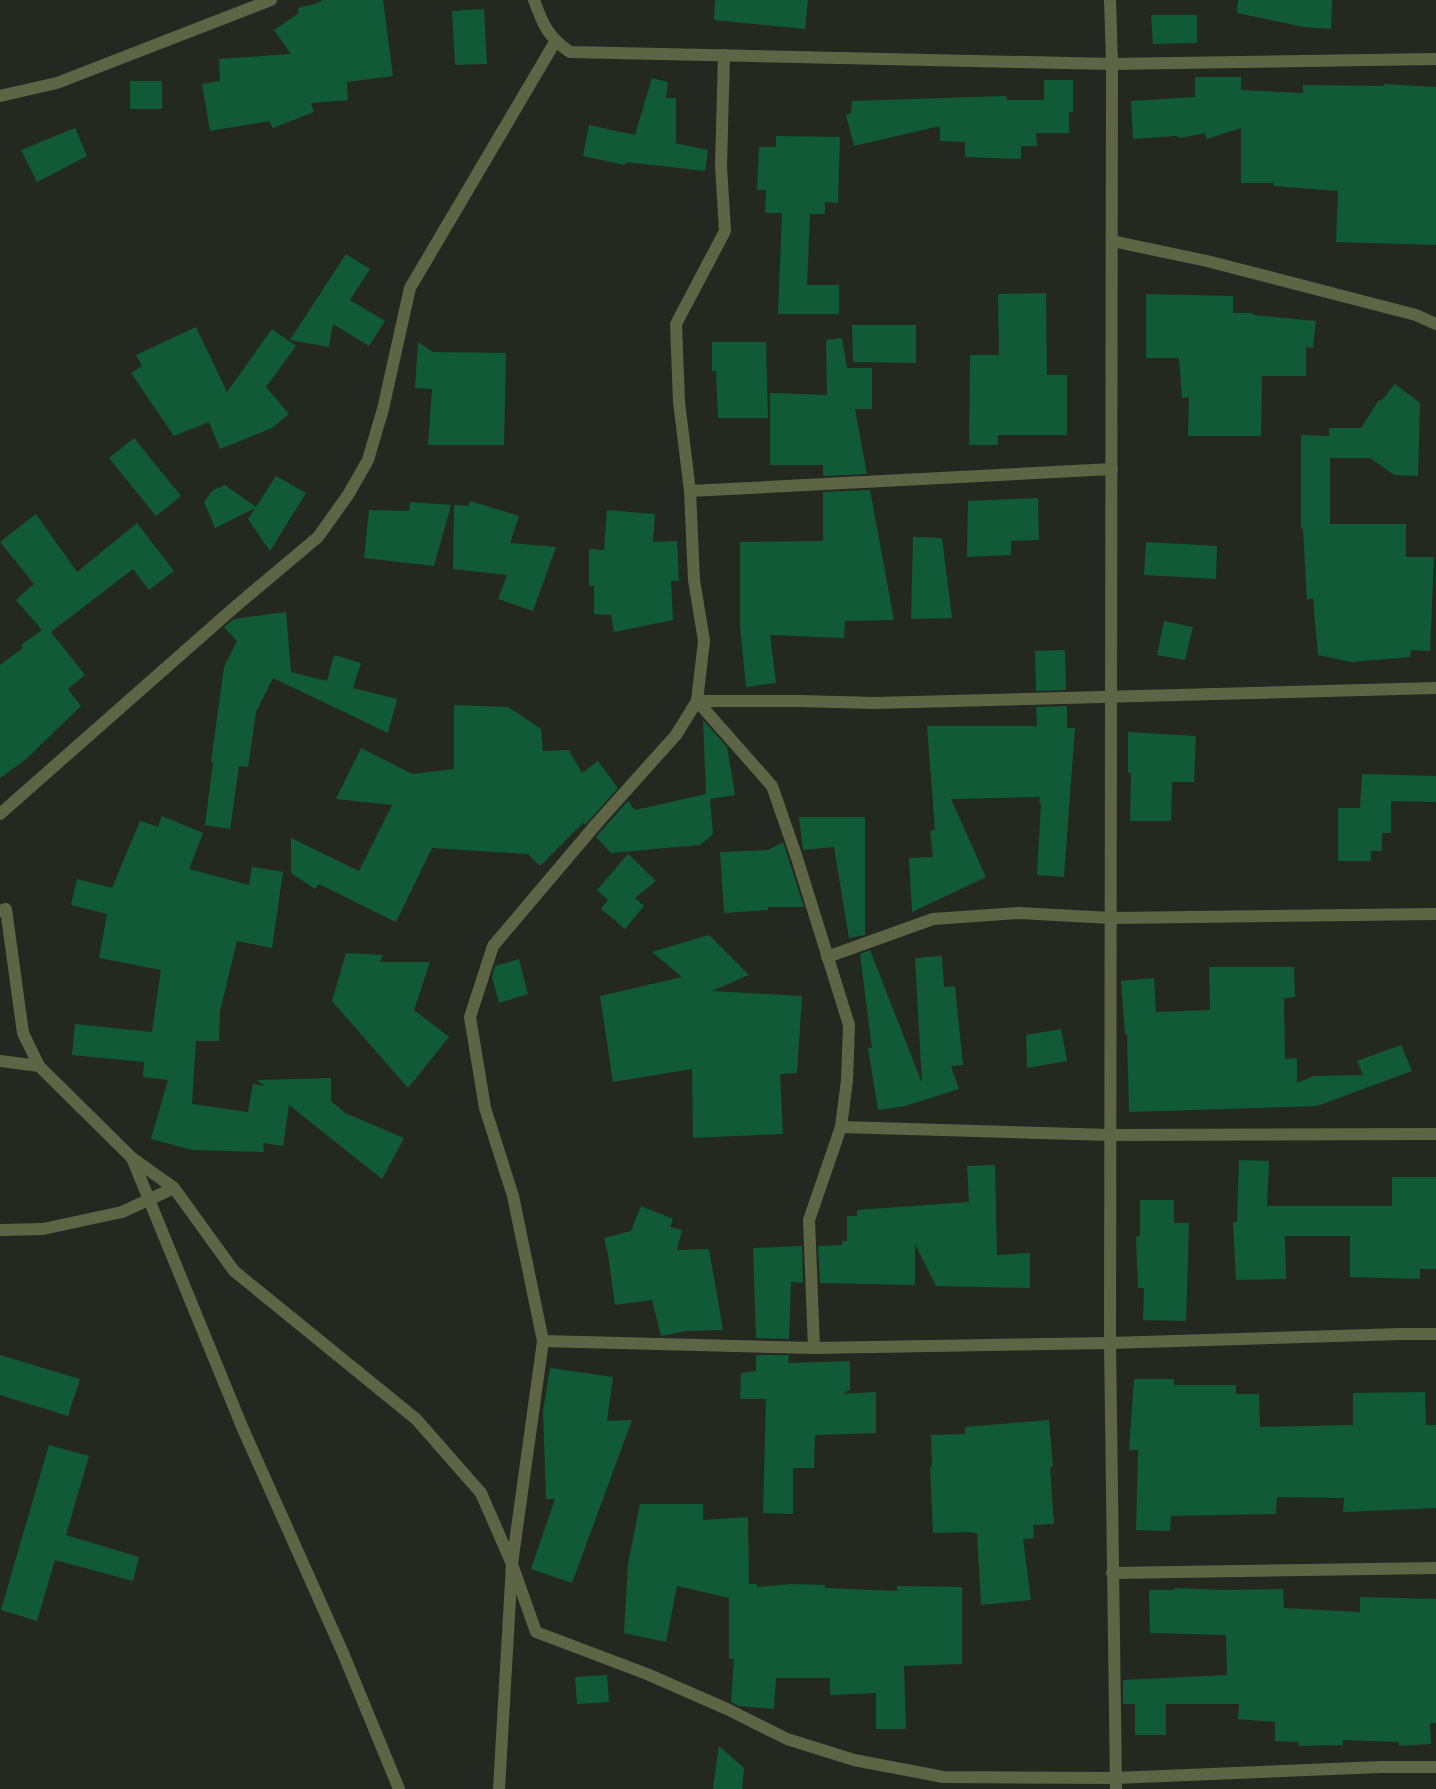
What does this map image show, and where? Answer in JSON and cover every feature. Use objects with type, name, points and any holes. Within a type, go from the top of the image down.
[{"type":"street","points":[[0,96],[57,83],[271,0]]},
{"type":"street","points":[[534,0],[542,22],[556,42],[570,52],[1112,64],[1436,59]]},
{"type":"street","points":[[1110,0],[1112,64],[1110,1343],[1116,1784]]},
{"type":"street","points":[[0,814],[236,606],[318,537],[348,495],[368,460],[383,409],[410,288],[556,42]]},
{"type":"street","points":[[499,1789],[512,1564],[543,1341],[513,1196],[485,1108],[470,1017],[493,946],[598,822],[676,735],[697,702],[704,642],[694,580],[690,491],[679,402],[676,324],[725,230],[721,166],[724,55]]},
{"type":"street","points":[[1112,241],[1207,261],[1416,315],[1436,324]]},
{"type":"street","points":[[690,491],[1112,469]]},
{"type":"street","points":[[697,702],[800,701],[875,703],[1436,688]]},
{"type":"street","points":[[697,702],[772,786],[796,855],[849,1025],[847,1080],[841,1127],[809,1220],[814,1348]]},
{"type":"street","points":[[0,911],[6,909],[24,1033],[39,1066],[132,1158],[174,1188],[234,1271],[416,1419],[481,1493],[512,1564],[536,1632],[647,1674],[727,1709],[787,1739],[854,1760],[943,1777],[1116,1784],[1381,1767],[1436,1767]]},
{"type":"street","points":[[827,957],[933,919],[1019,914],[1111,918],[1436,914]]},
{"type":"street","points":[[0,1062],[39,1066]]},
{"type":"street","points":[[841,1127],[1110,1135],[1436,1134]]},
{"type":"street","points":[[132,1158],[240,1420],[339,1644],[398,1789]]},
{"type":"street","points":[[0,1230],[43,1229],[122,1212],[174,1188]]},
{"type":"street","points":[[543,1341],[814,1348],[1110,1343],[1436,1334]]},
{"type":"street","points":[[1112,1573],[1436,1568]]},
{"type":"building","points":[[323,0],[383,0],[393,76],[347,82],[348,100],[311,103],[314,112],[273,128],[269,121],[210,131],[202,84],[220,81],[219,59],[291,54],[274,30],[299,13],[298,8]]},
{"type":"building","points":[[715,0],[808,0],[805,29],[714,20]]},
{"type":"building","points":[[1238,0],[1332,0],[1331,29],[1304,27],[1237,13]]},
{"type":"building","points":[[484,9],[487,64],[455,65],[452,11]]},
{"type":"building","points":[[1151,15],[1197,15],[1197,43],[1153,44]]},
{"type":"building","points":[[1195,77],[1241,77],[1241,90],[1303,93],[1303,85],[1384,86],[1384,84],[1436,87],[1436,245],[1336,242],[1338,191],[1274,186],[1274,183],[1241,183],[1241,128],[1207,139],[1205,133],[1180,138],[1176,136],[1133,139],[1131,101],[1195,97]]},
{"type":"building","points":[[652,78],[668,82],[666,98],[676,98],[676,143],[674,143],[708,150],[705,171],[626,162],[625,165],[583,156],[589,125],[635,135]]},
{"type":"building","points":[[1044,80],[1073,80],[1073,112],[1069,112],[1069,133],[1036,133],[1037,146],[1021,146],[1021,159],[965,157],[965,142],[940,141],[940,126],[854,146],[846,115],[851,113],[852,101],[1006,96],[1007,100],[1044,100]]},
{"type":"building","points":[[130,81],[162,81],[162,109],[130,109]]},
{"type":"building","points":[[75,128],[87,156],[37,182],[21,150]]},
{"type":"building","points":[[776,136],[840,137],[838,203],[825,202],[825,214],[810,214],[807,285],[839,285],[839,314],[778,314],[782,213],[765,213],[766,190],[757,190],[759,147],[776,147]]},
{"type":"building","points":[[346,254],[370,269],[350,300],[385,321],[369,346],[333,324],[329,347],[290,340]]},
{"type":"building","points":[[1046,293],[1047,375],[1067,375],[1067,435],[998,435],[998,445],[969,445],[970,355],[999,355],[998,294]]},
{"type":"building","points":[[1146,294],[1233,296],[1233,313],[1252,313],[1254,315],[1316,321],[1313,348],[1306,347],[1306,376],[1262,376],[1261,436],[1188,436],[1189,397],[1182,398],[1179,358],[1146,358]]},
{"type":"building","points":[[852,325],[916,325],[916,363],[853,362]]},
{"type":"building","points":[[196,327],[227,392],[272,329],[296,346],[266,387],[289,414],[272,428],[220,449],[209,422],[174,436],[131,373],[142,366],[136,355]]},
{"type":"building","points":[[842,338],[847,368],[872,368],[872,409],[855,409],[867,474],[823,476],[823,465],[770,465],[770,393],[827,395],[826,340]]},
{"type":"building","points":[[418,342],[433,352],[506,353],[504,445],[428,445],[432,389],[415,388]]},
{"type":"building","points":[[712,342],[766,342],[768,418],[718,418],[716,371],[712,371]]},
{"type":"building","points":[[1395,384],[1420,403],[1418,476],[1394,475],[1370,458],[1330,458],[1330,524],[1406,524],[1406,557],[1434,557],[1430,651],[1411,650],[1410,657],[1352,662],[1318,655],[1313,599],[1308,599],[1307,601],[1303,529],[1301,529],[1301,435],[1329,436],[1329,428],[1361,428],[1379,400],[1381,401]]},
{"type":"building","points":[[134,438],[181,496],[156,516],[109,458]]},
{"type":"building","points":[[276,476],[306,493],[270,551],[248,519],[255,508],[215,528],[204,502],[212,491],[225,485],[256,507]]},
{"type":"building","points":[[870,490],[894,620],[845,621],[844,638],[770,635],[776,683],[746,687],[740,626],[740,542],[823,541],[823,492]]},
{"type":"building","points":[[1038,498],[1039,540],[1011,541],[1011,555],[967,557],[968,501]]},
{"type":"building","points":[[470,501],[519,516],[510,543],[556,547],[533,611],[498,599],[507,575],[453,569],[454,505],[469,506]]},
{"type":"building","points":[[410,502],[451,505],[434,566],[364,558],[369,510],[409,511]]},
{"type":"building","points":[[607,510],[655,514],[653,542],[677,541],[679,581],[671,581],[673,620],[614,632],[611,615],[594,614],[594,586],[589,586],[589,549],[604,550]]},
{"type":"building","points":[[36,514],[77,572],[137,523],[174,571],[149,590],[133,569],[51,632],[85,675],[68,689],[81,706],[25,760],[0,778],[0,665],[23,648],[21,645],[42,630],[16,600],[34,584],[0,542]]},
{"type":"building","points":[[913,537],[942,538],[952,618],[911,619]]},
{"type":"building","points":[[1146,542],[1217,546],[1216,579],[1144,575]]},
{"type":"building","points":[[286,612],[291,672],[327,681],[334,655],[361,663],[353,688],[397,699],[388,733],[273,678],[256,712],[248,767],[239,766],[230,829],[205,825],[213,762],[211,762],[224,667],[237,641],[224,627],[234,619]]},
{"type":"building","points":[[1164,621],[1193,627],[1185,660],[1157,655]]},
{"type":"building","points":[[1065,650],[1066,690],[1036,691],[1035,651]]},
{"type":"building","points":[[454,705],[508,707],[541,729],[543,751],[569,750],[582,773],[598,761],[618,788],[585,825],[583,823],[540,866],[528,854],[432,848],[396,922],[319,884],[315,889],[291,873],[291,838],[359,871],[392,805],[336,799],[361,748],[412,774],[454,769]]},
{"type":"building","points":[[1067,706],[1067,728],[1075,728],[1064,877],[1037,875],[1040,797],[951,799],[986,877],[912,912],[909,858],[933,857],[930,831],[935,830],[927,726],[1037,726],[1036,707]]},
{"type":"building","points":[[703,720],[727,747],[735,795],[710,799],[713,834],[700,845],[611,853],[596,837],[628,801],[635,810],[706,794]]},
{"type":"building","points":[[1128,732],[1196,736],[1194,782],[1172,782],[1171,821],[1130,821],[1131,773],[1128,773]]},
{"type":"building","points":[[1362,774],[1436,776],[1436,802],[1391,801],[1391,833],[1382,833],[1382,851],[1371,851],[1371,861],[1338,861],[1338,808],[1360,808]]},
{"type":"building","points":[[162,816],[203,833],[189,869],[249,885],[252,867],[283,872],[272,948],[237,941],[220,1011],[219,1041],[196,1041],[192,1104],[248,1112],[253,1084],[265,1086],[257,1080],[331,1078],[331,1101],[345,1113],[404,1138],[382,1179],[289,1105],[283,1146],[263,1143],[264,1152],[192,1150],[151,1139],[168,1080],[143,1077],[144,1062],[72,1055],[75,1024],[152,1032],[161,970],[99,958],[107,914],[71,905],[77,879],[112,888],[140,821],[158,827]]},
{"type":"building","points":[[799,817],[865,817],[865,935],[849,938],[834,847],[803,850]]},
{"type":"building","points":[[783,842],[804,907],[768,907],[768,910],[724,913],[720,852],[768,850]]},
{"type":"building","points":[[628,854],[656,881],[635,898],[644,906],[625,929],[601,909],[608,900],[597,890]]},
{"type":"building","points":[[709,935],[749,975],[712,991],[802,996],[797,1073],[780,1074],[783,1134],[693,1138],[692,1069],[613,1082],[600,996],[682,977],[652,952]]},
{"type":"building","points":[[870,950],[922,1083],[915,958],[942,956],[944,987],[955,986],[963,1065],[951,1066],[959,1089],[905,1106],[878,1110],[868,1048],[872,1048],[860,954]]},
{"type":"building","points":[[346,953],[383,955],[380,962],[430,962],[414,1010],[449,1037],[408,1088],[332,1001]]},
{"type":"building","points":[[519,959],[528,994],[499,1003],[492,977],[495,966]]},
{"type":"building","points":[[1209,967],[1294,967],[1295,997],[1284,998],[1285,1059],[1297,1058],[1297,1083],[1314,1076],[1363,1075],[1357,1061],[1401,1045],[1412,1071],[1317,1106],[1129,1112],[1127,1034],[1125,1034],[1121,981],[1154,978],[1156,1012],[1210,1010]]},
{"type":"building","points":[[1061,1029],[1067,1061],[1027,1068],[1026,1035]]},
{"type":"building","points":[[1239,1160],[1269,1161],[1267,1206],[1392,1206],[1392,1177],[1436,1177],[1436,1269],[1420,1269],[1420,1279],[1350,1277],[1350,1236],[1285,1236],[1286,1279],[1236,1280],[1233,1222],[1237,1222]]},
{"type":"building","points":[[995,1165],[997,1255],[1030,1253],[1030,1288],[936,1286],[915,1244],[915,1285],[820,1283],[818,1246],[842,1245],[842,1241],[847,1241],[847,1216],[857,1216],[857,1210],[969,1202],[967,1166]]},
{"type":"building","points":[[1140,1200],[1174,1200],[1174,1223],[1189,1223],[1186,1321],[1143,1320],[1144,1288],[1138,1288],[1136,1237],[1140,1236]]},
{"type":"building","points":[[641,1206],[673,1219],[670,1227],[682,1230],[677,1250],[709,1249],[723,1330],[686,1331],[661,1336],[652,1300],[615,1305],[604,1238],[631,1231]]},
{"type":"building","points":[[802,1246],[803,1283],[791,1282],[789,1339],[756,1338],[753,1248]]},
{"type":"building","points":[[0,1355],[80,1379],[68,1416],[0,1395]]},
{"type":"building","points":[[756,1355],[789,1355],[788,1363],[850,1361],[850,1390],[842,1394],[876,1392],[876,1433],[815,1435],[814,1468],[793,1468],[793,1514],[763,1513],[766,1399],[740,1399],[741,1373],[756,1371]]},
{"type":"building","points":[[550,1368],[613,1377],[607,1421],[632,1420],[572,1583],[531,1569],[555,1499],[546,1499],[543,1411]]},
{"type":"building","points":[[1134,1379],[1174,1379],[1174,1385],[1236,1385],[1236,1394],[1259,1394],[1260,1427],[1353,1425],[1353,1393],[1425,1392],[1426,1425],[1436,1425],[1436,1508],[1343,1512],[1344,1498],[1277,1497],[1276,1514],[1171,1516],[1170,1531],[1136,1530],[1138,1450],[1129,1450]]},
{"type":"building","points":[[1049,1420],[1053,1467],[1050,1467],[1054,1524],[1033,1525],[1034,1538],[1023,1539],[1031,1600],[981,1605],[977,1533],[933,1533],[930,1467],[932,1467],[931,1435],[965,1434],[965,1427]]},
{"type":"building","points":[[49,1445],[89,1456],[66,1535],[139,1557],[133,1581],[55,1560],[37,1621],[1,1610]]},
{"type":"building","points":[[640,1504],[703,1504],[703,1520],[748,1517],[749,1584],[757,1584],[757,1587],[792,1584],[825,1585],[825,1588],[897,1591],[897,1586],[962,1587],[962,1664],[904,1666],[906,1729],[876,1729],[876,1693],[830,1695],[830,1678],[776,1678],[774,1709],[739,1706],[731,1702],[734,1659],[729,1659],[729,1598],[677,1586],[666,1642],[624,1633],[628,1564]]},
{"type":"building","points":[[1174,1588],[1223,1590],[1283,1589],[1284,1608],[1360,1612],[1360,1597],[1436,1599],[1436,1723],[1430,1723],[1431,1744],[1399,1746],[1399,1742],[1343,1740],[1343,1745],[1299,1746],[1299,1742],[1275,1741],[1275,1722],[1238,1719],[1239,1704],[1166,1704],[1166,1735],[1135,1735],[1135,1704],[1123,1704],[1123,1680],[1227,1675],[1226,1635],[1150,1633],[1149,1590],[1174,1590]]},
{"type":"building","points":[[607,1675],[609,1702],[577,1704],[575,1677]]},
{"type":"building","points":[[719,1746],[744,1768],[742,1789],[713,1789]]}]
